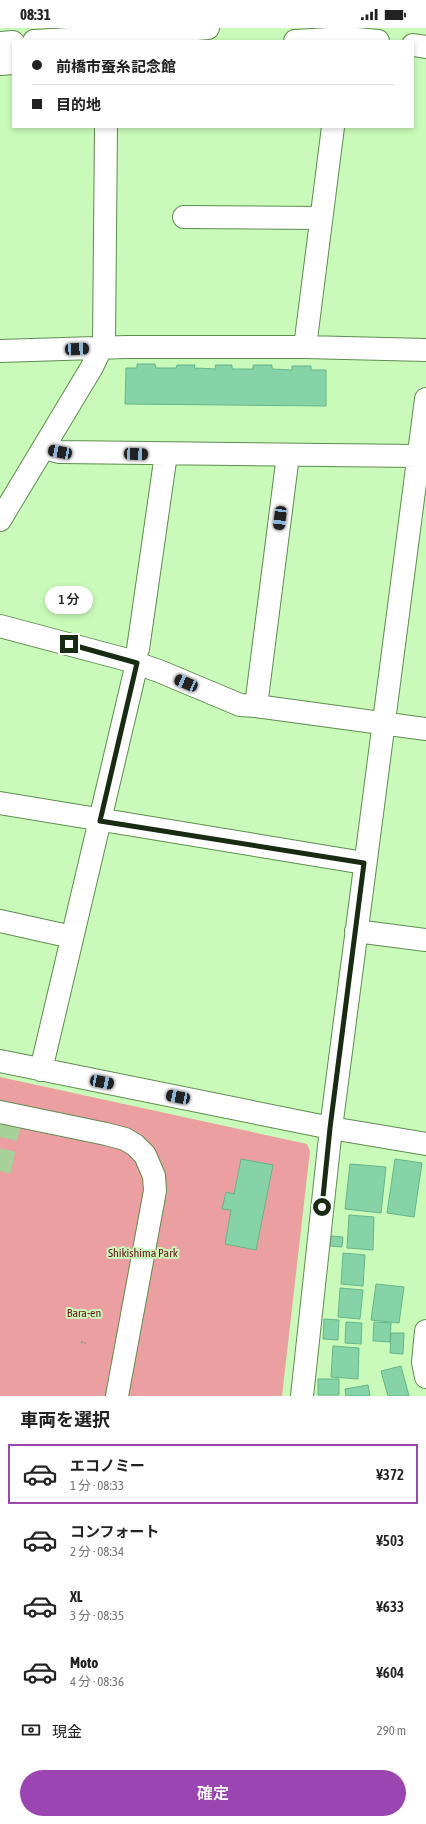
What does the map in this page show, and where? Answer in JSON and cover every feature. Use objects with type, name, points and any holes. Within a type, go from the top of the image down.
[{"type":"street","points":[[52,40],[208,28]]},
{"type":"street","points":[[305,40],[347,36],[372,40]]},
{"type":"street","points":[[0,43],[12,42]]},
{"type":"street","points":[[414,45],[426,47]]},
{"type":"street","points":[[0,64],[12,63]]},
{"type":"street","points":[[0,520],[102,348],[105,335],[106,128]]},
{"type":"street","points":[[305,347],[333,128]]},
{"type":"street","points":[[184,217],[321,218]]},
{"type":"street","points":[[0,351],[102,348],[305,347],[426,350]]},
{"type":"street","points":[[302,1396],[330,1128],[426,399]]},
{"type":"street","points":[[45,446],[60,452],[418,456]]},
{"type":"street","points":[[41,1070],[138,656],[166,454]]},
{"type":"street","points":[[256,706],[288,455]]},
{"type":"street","points":[[0,612],[138,656],[245,696],[256,706],[426,729]]},
{"type":"street","points":[[0,626],[138,656]]},
{"type":"street","points":[[0,803],[100,821],[364,863]]},
{"type":"street","points":[[0,921],[72,937]]},
{"type":"street","points":[[356,931],[426,940]]},
{"type":"street","points":[[0,1061],[330,1128],[426,1144]]},
{"type":"street","points":[[0,1112],[124,1139],[140,1150],[151,1168],[155,1191],[117,1396]]},
{"type":"street","points":[[426,1331],[423,1362],[426,1377]]},
{"type":"path","points":[[81,1342],[86,1344]]},
{"type":"green space","name":"Shikishima Park","points":[[0,1077],[307,1144],[310,1151],[282,1396],[0,1396]]},
{"type":"building","points":[[137,364],[155,364],[156,368],[176,368],[177,365],[195,365],[194,368],[216,369],[215,365],[232,365],[232,369],[253,369],[253,365],[272,365],[272,369],[292,370],[292,366],[311,366],[311,370],[326,370],[326,406],[125,404],[126,368],[137,368]]},
{"type":"building","points":[[241,1159],[273,1165],[256,1250],[225,1244],[231,1210],[222,1209],[226,1192],[234,1194]]},
{"type":"building","points":[[395,1159],[422,1163],[414,1217],[387,1213]]},
{"type":"building","points":[[350,1164],[386,1167],[381,1213],[345,1209]]},
{"type":"building","points":[[349,1215],[374,1217],[373,1250],[347,1248]]},
{"type":"building","points":[[331,1236],[343,1237],[342,1247],[330,1246]]},
{"type":"building","points":[[343,1253],[365,1255],[363,1286],[341,1284]]},
{"type":"building","points":[[376,1284],[404,1287],[399,1323],[371,1320]]},
{"type":"building","points":[[340,1288],[363,1290],[360,1319],[338,1317]]},
{"type":"building","points":[[324,1319],[339,1320],[338,1340],[323,1339]]},
{"type":"building","points":[[346,1322],[362,1323],[361,1344],[345,1343]]},
{"type":"building","points":[[374,1322],[391,1323],[390,1342],[373,1341]]},
{"type":"building","points":[[391,1333],[404,1333],[403,1354],[390,1353]]},
{"type":"building","points":[[333,1346],[359,1348],[358,1379],[331,1377]]},
{"type":"building","points":[[401,1366],[409,1396],[388,1396],[381,1371]]},
{"type":"building","points":[[318,1379],[339,1379],[339,1395],[318,1395]]},
{"type":"building","points":[[368,1385],[370,1396],[346,1396],[345,1389]]},
{"type":"tunnel","points":[[0,1171],[10,1121]]},
{"type":"route","points":[[69,644],[124,658],[137,663],[100,821],[364,863],[330,1128],[322,1207]]},
{"type":"park label","name":"Bara-en","points":[[84,1313]]}]
